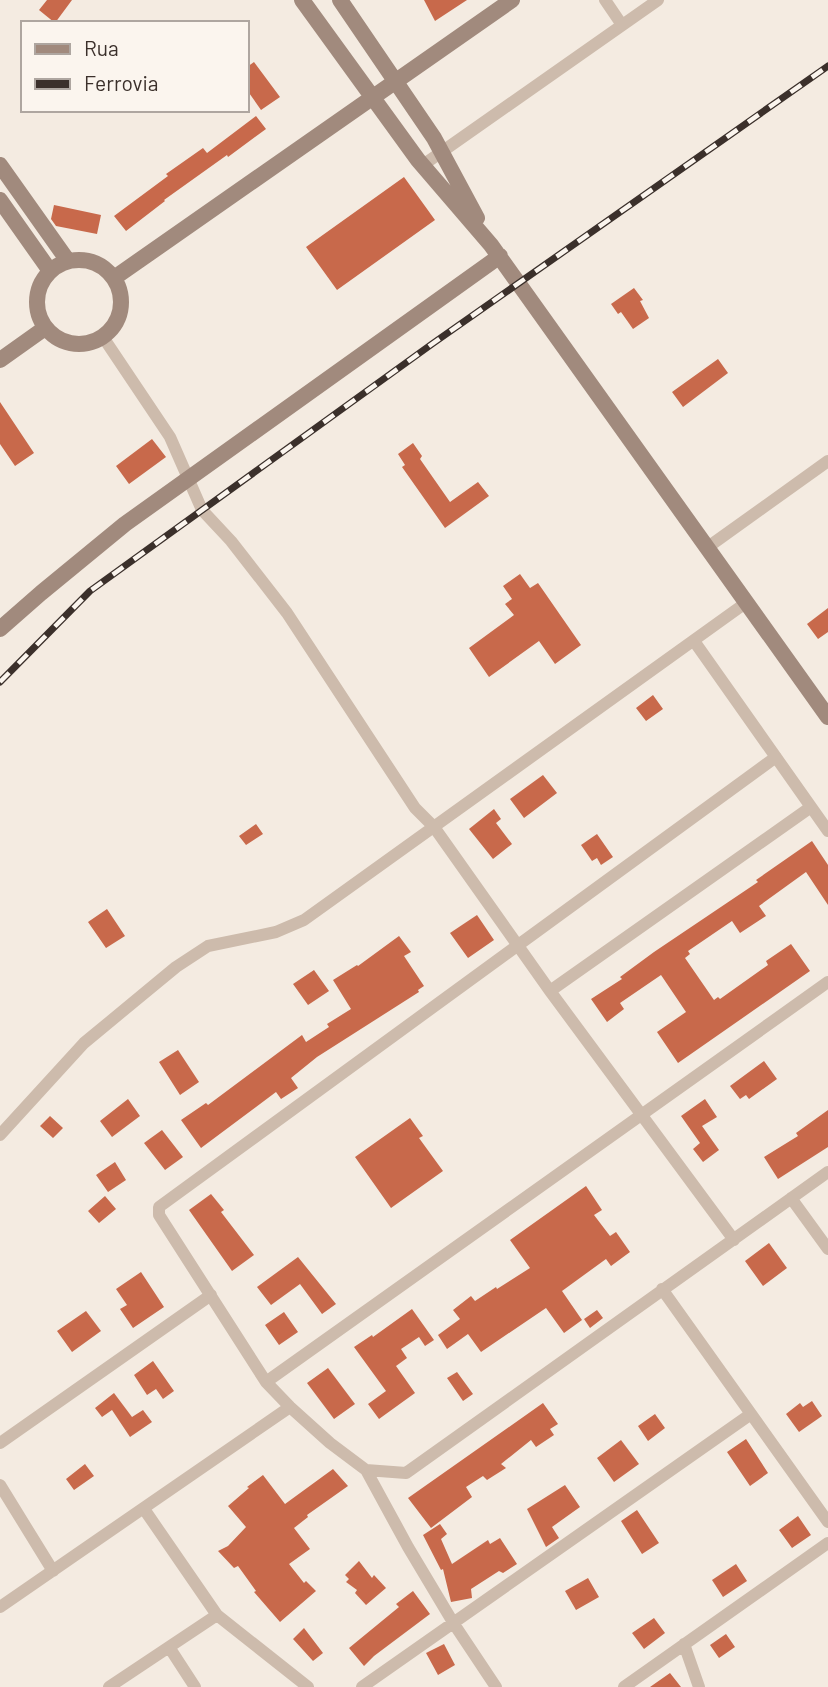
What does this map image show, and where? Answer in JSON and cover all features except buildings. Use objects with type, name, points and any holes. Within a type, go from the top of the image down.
[{"type":"street","points":[[302,0],[423,165],[496,250],[828,717]]},
{"type":"street","points":[[340,0],[442,152],[496,250]]},
{"type":"street","points":[[114,278],[512,0]]},
{"type":"street","points":[[605,0],[622,25]]},
{"type":"street","points":[[423,165],[622,25],[641,5],[658,0]]},
{"type":"street","points":[[0,165],[68,261]]},
{"type":"street","points":[[0,200],[50,271]]},
{"type":"street","points":[[0,629],[125,524],[189,480],[496,250]]},
{"type":"street","points":[[85,260],[101,266],[114,278],[121,298],[117,320],[103,337],[83,344],[73,343],[62,341],[45,328],[38,314],[37,299],[41,284],[50,271],[68,261],[85,260]]},
{"type":"street","points":[[0,360],[45,328]]},
{"type":"street","points":[[103,337],[170,437],[202,510],[231,541],[286,613],[415,808],[434,827],[550,991],[734,1240]]},
{"type":"street","points":[[708,547],[828,461]]},
{"type":"street","points":[[0,1135],[84,1043],[176,967],[208,946],[276,932],[304,920],[747,603]]},
{"type":"street","points":[[694,640],[828,831]]},
{"type":"street","points":[[496,1687],[454,1624],[366,1470],[330,1443],[266,1382],[159,1215],[159,1207],[776,757]]},
{"type":"street","points":[[550,991],[811,807]]},
{"type":"street","points":[[266,1382],[828,982]]},
{"type":"street","points":[[366,1470],[406,1473],[828,1172]]},
{"type":"street","points":[[791,1198],[828,1249]]},
{"type":"street","points":[[662,1289],[828,1522]]},
{"type":"street","points":[[0,1443],[211,1295]]},
{"type":"street","points":[[0,1607],[290,1407]]},
{"type":"street","points":[[362,1687],[751,1414]]},
{"type":"street","points":[[0,1485],[53,1571]]},
{"type":"street","points":[[144,1510],[217,1615],[307,1687]]},
{"type":"street","points":[[624,1687],[828,1543]]},
{"type":"street","points":[[109,1687],[217,1615]]},
{"type":"street","points":[[684,1644],[699,1687]]},
{"type":"street","points":[[169,1647],[195,1687]]},
{"type":"railway","points":[[0,682],[90,591],[432,344],[828,66]]}]
